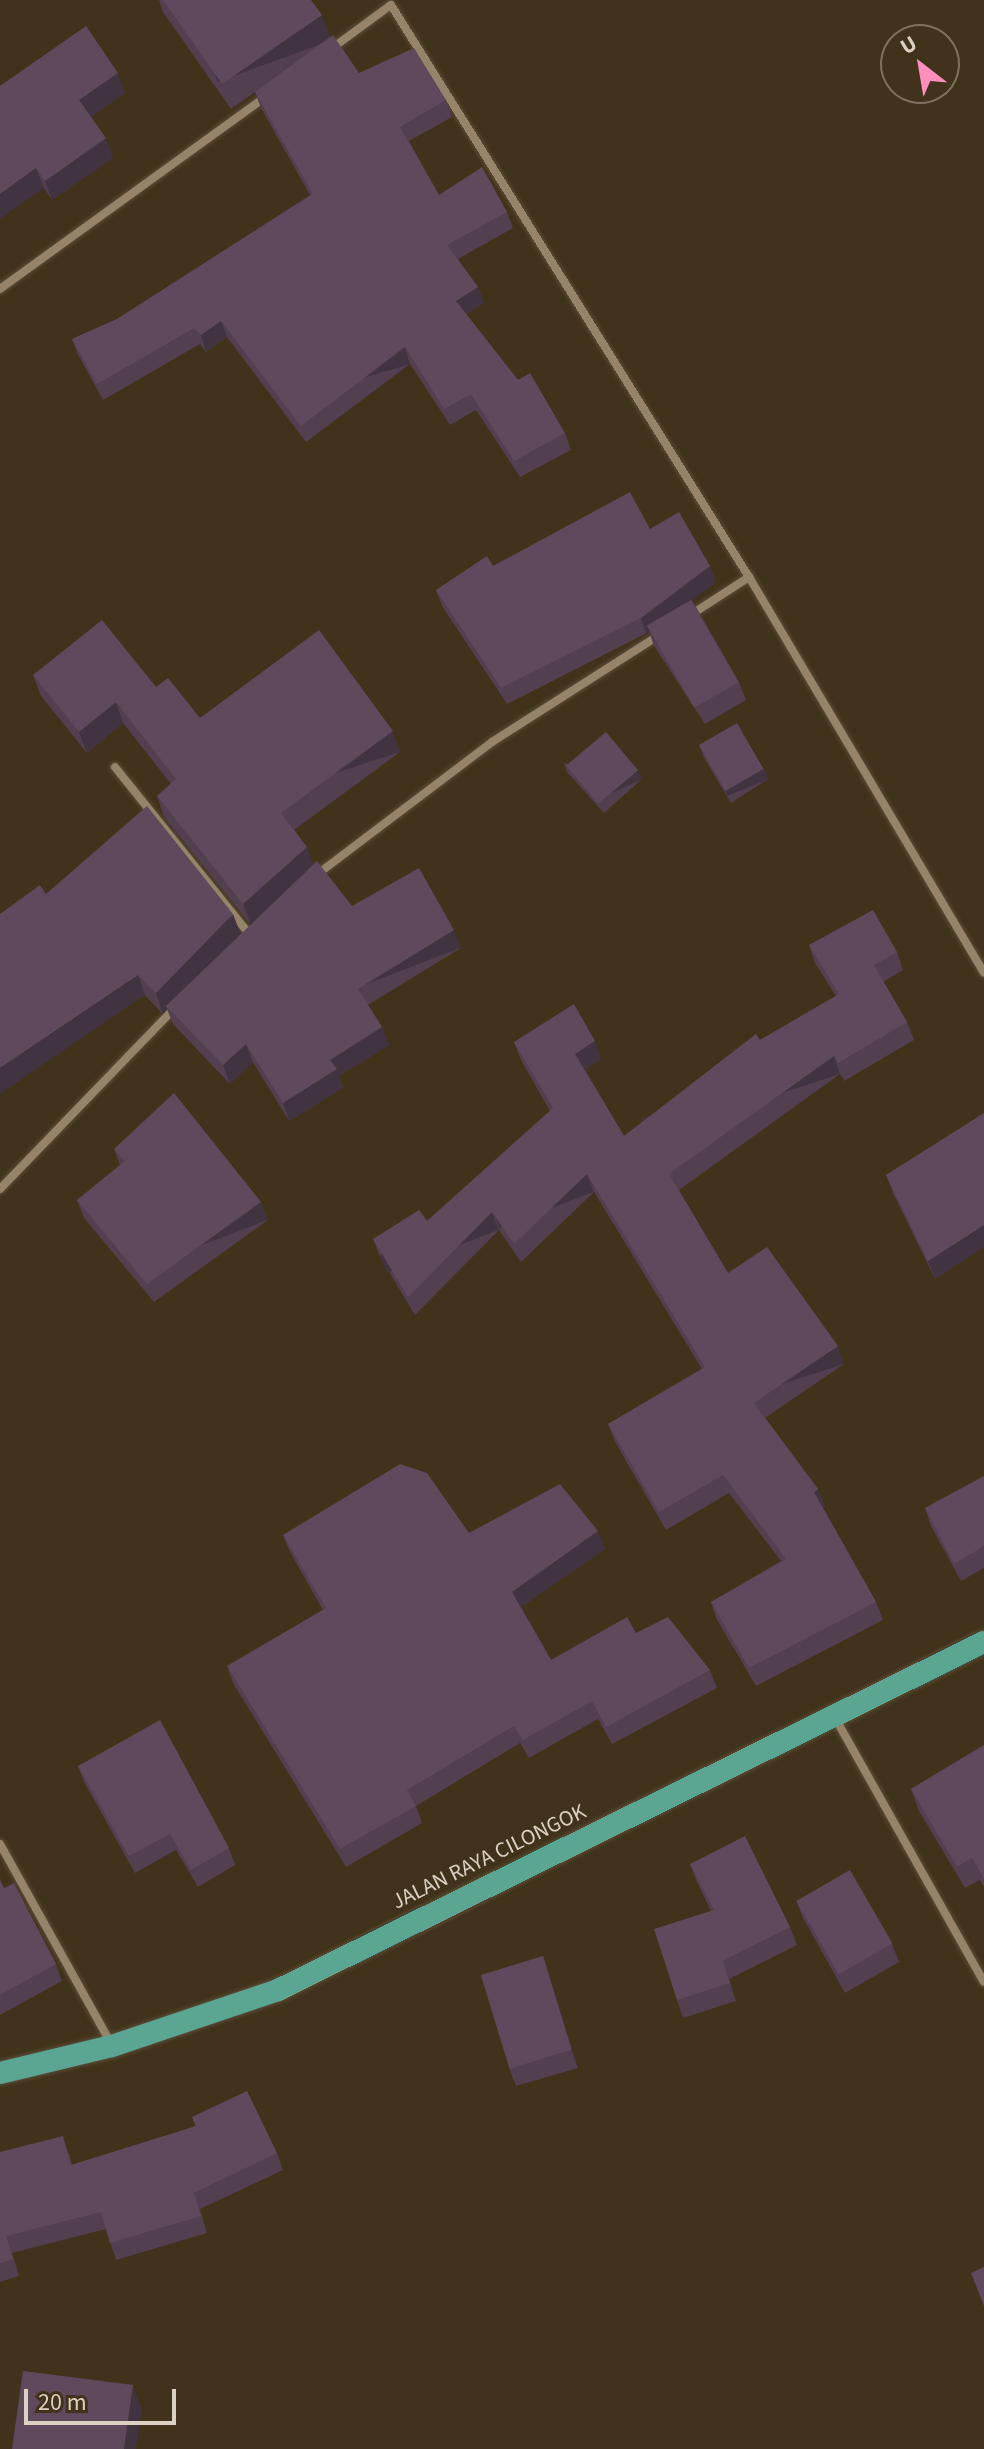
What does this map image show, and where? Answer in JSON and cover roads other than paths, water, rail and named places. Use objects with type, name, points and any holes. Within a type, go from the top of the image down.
[{"type":"highway","name":"JALAN RAYA CILONGOK","points":[[0,2073],[112,2046],[278,1990],[984,1642]]},
{"type":"street","points":[[316,60],[390,2],[749,577],[984,973]]},
{"type":"street","points":[[0,289],[278,87]]},
{"type":"street","points":[[298,889],[492,742],[749,577]]},
{"type":"street","points":[[115,767],[250,935]]},
{"type":"street","points":[[239,945],[259,926]]},
{"type":"street","points":[[0,1189],[187,997]]},
{"type":"street","points":[[834,1715],[984,1982]]},
{"type":"street","points":[[0,1844],[112,2046]]}]
